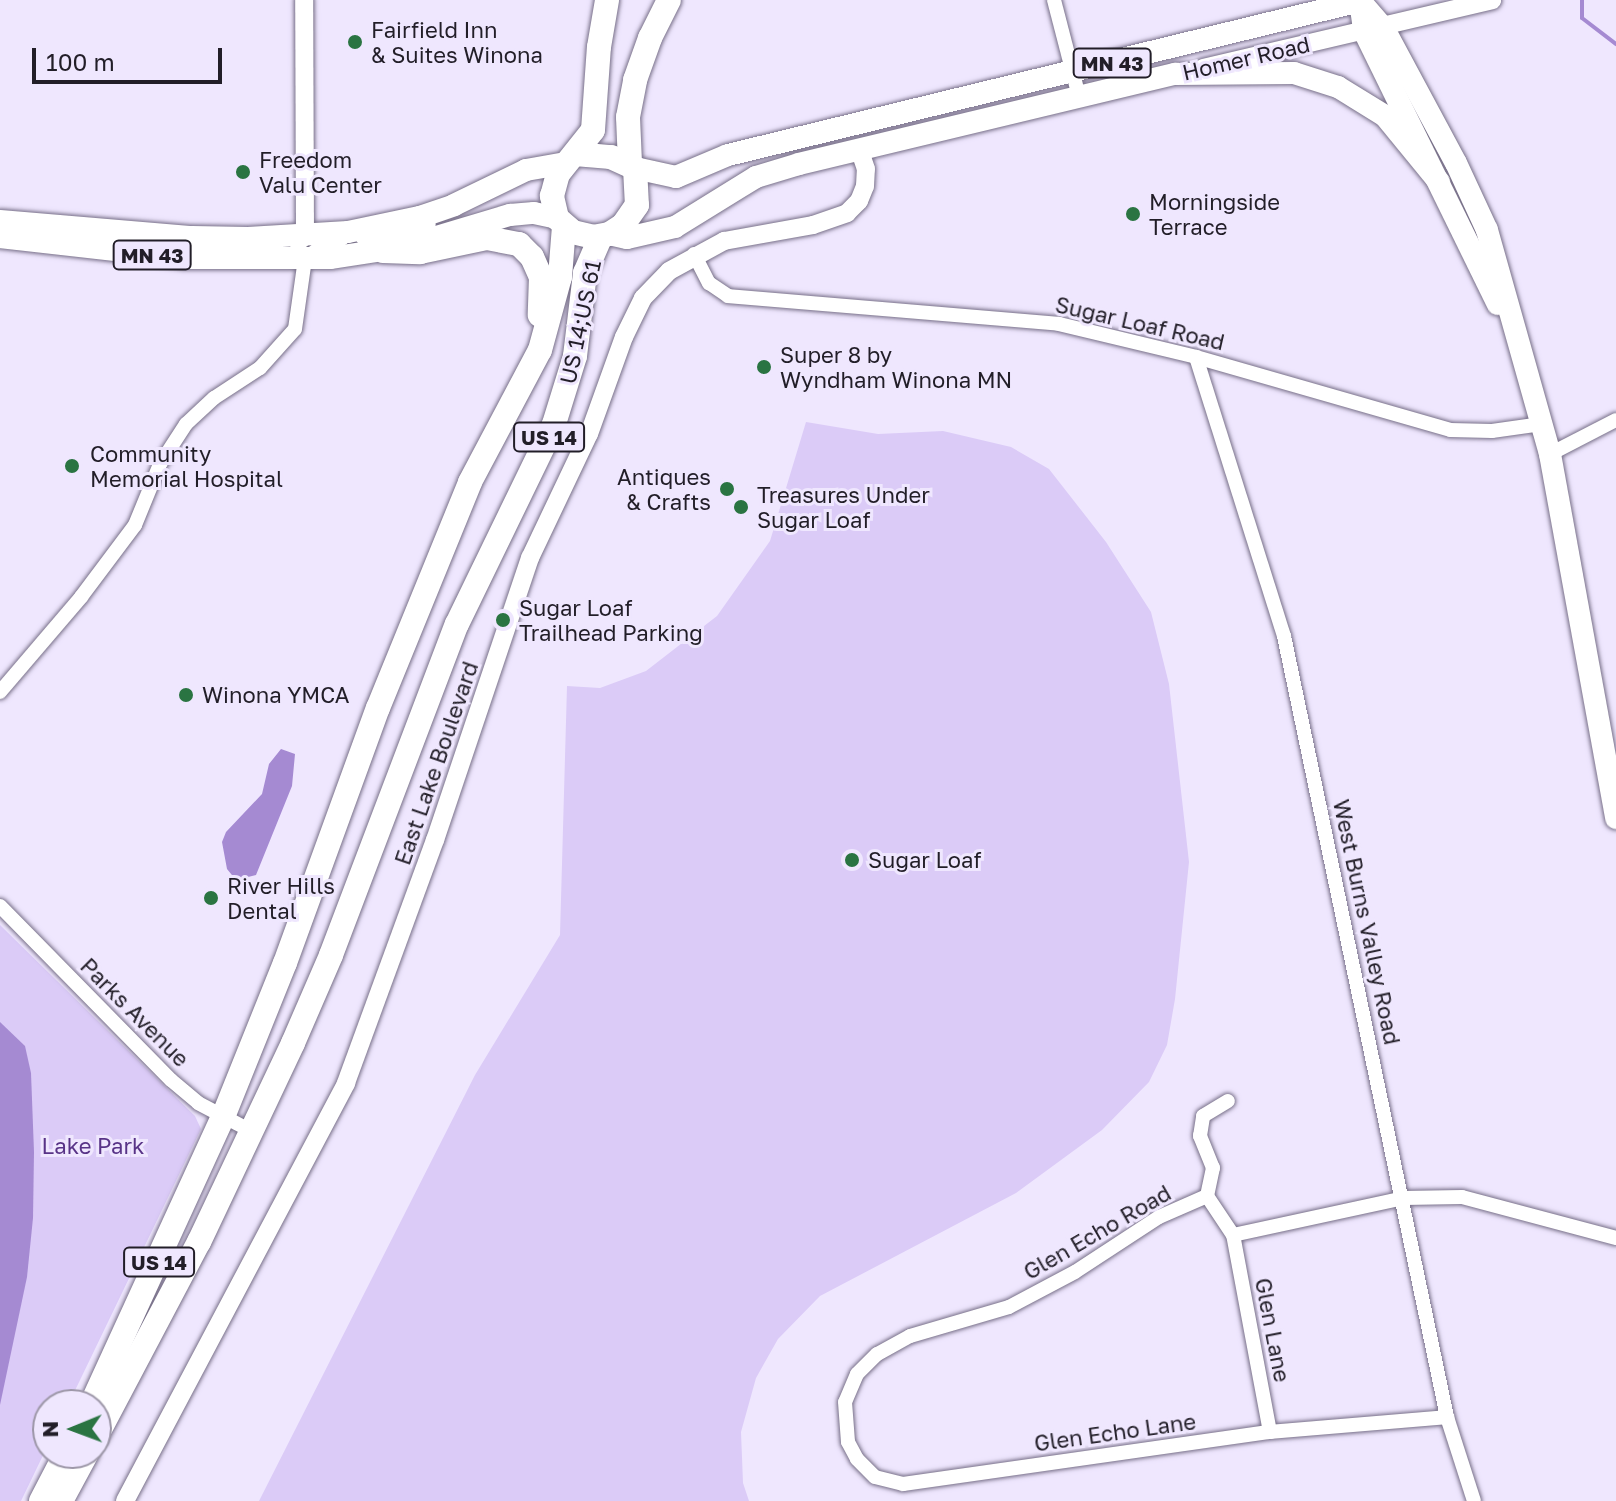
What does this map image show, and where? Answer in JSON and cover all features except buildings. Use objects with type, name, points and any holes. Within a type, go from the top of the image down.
[{"type":"highway","name":"US 14;US 61","points":[[223,1117],[437,560],[470,482],[523,386],[553,314],[560,277],[560,222],[552,204],[553,188],[570,158],[593,130],[597,69],[607,0]]},
{"type":"highway","name":"US 14;US 61","points":[[560,222],[583,236],[605,235],[623,225],[637,205],[628,117],[635,80],[650,38],[669,0]]},
{"type":"highway","points":[[570,158],[595,154],[632,165]]},
{"type":"highway","name":"US 14;US 61","points":[[253,1132],[331,955],[457,624],[554,424],[575,356],[585,273],[605,235]]},
{"type":"highway","points":[[383,251],[420,252],[487,238],[511,241],[525,249],[538,267],[542,288],[539,325],[523,386]]},
{"type":"highway","name":"US 14","points":[[98,1389],[223,1117]]},
{"type":"highway","name":"US 14","points":[[112,1406],[253,1132]]},
{"type":"highway","points":[[41,1501],[58,1469]]},
{"type":"highway","points":[[61,1501],[78,1469]]},
{"type":"main road","name":"MN 43","points":[[1362,0],[1439,182],[1528,366]]},
{"type":"main road","name":"Homer Road","points":[[632,165],[676,177],[728,155],[1362,0]]},
{"type":"main road","name":"MN 43","points":[[1374,29],[1456,163],[1487,230],[1528,366],[1550,454],[1616,818]]},
{"type":"main road","name":"MN 43","points":[[1175,74],[1294,73],[1338,87],[1385,116],[1439,182]]},
{"type":"main road","name":"Homer Road","points":[[860,152],[1175,74]]},
{"type":"main road","name":"MN 43","points":[[605,235],[627,238],[675,227],[756,177],[860,152]]},
{"type":"main road","name":"MN 43","points":[[0,237],[184,258],[305,248],[454,205],[526,170],[570,158]]},
{"type":"main road","name":"MN 43","points":[[0,221],[305,248],[383,251],[510,215],[534,213],[560,222]]},
{"type":"street","points":[[0,692],[81,597],[135,525],[160,464],[186,424],[214,398],[260,368],[295,329],[305,248],[304,0]]},
{"type":"street","points":[[1054,0],[1079,97]]},
{"type":"street","name":"Homer Road","points":[[1175,74],[1492,0]]},
{"type":"street","name":"East Lake Boulevard","points":[[125,1501],[346,1083],[445,812],[530,558],[589,434],[632,319],[654,285],[694,254],[724,241],[813,225],[847,213],[859,201],[865,186],[866,169],[860,152]]},
{"type":"street","name":"Sugar Loaf Road","points":[[694,254],[709,283],[728,296],[1059,324],[1196,357],[1450,430],[1492,431],[1542,424]]},
{"type":"street","name":"West Burns Valley Road","points":[[1196,357],[1284,636],[1404,1198],[1447,1417],[1474,1501]]},
{"type":"street","points":[[1550,454],[1616,420]]},
{"type":"street","name":"Parks Avenue","points":[[0,906],[171,1080],[223,1117],[253,1132]]},
{"type":"street","points":[[1207,1196],[1213,1168],[1200,1136],[1203,1116],[1228,1101]]},
{"type":"street","name":"Glen Echo Road","points":[[845,1402],[857,1374],[877,1354],[910,1336],[1009,1307],[1075,1272],[1159,1217],[1207,1196],[1233,1235]]},
{"type":"street","points":[[1233,1235],[1404,1198],[1462,1197],[1616,1238]]},
{"type":"street","name":"Glen Lane","points":[[1233,1235],[1270,1432]]},
{"type":"street","name":"Glen Echo Lane","points":[[845,1402],[848,1442],[857,1459],[875,1477],[903,1484],[1270,1432],[1447,1417]]},
{"type":"green space","points":[[806,422],[878,434],[943,431],[1011,447],[1049,469],[1106,542],[1151,612],[1169,684],[1189,862],[1175,999],[1167,1045],[1149,1082],[1102,1130],[1016,1193],[820,1296],[778,1339],[756,1378],[741,1432],[743,1483],[749,1501],[259,1501],[475,1075],[560,935],[567,686],[600,688],[646,671],[717,616],[770,541]]},
{"type":"green space","name":"Lake Park","points":[[0,925],[195,1116],[201,1129],[76,1389],[32,1389],[32,1469],[36,1469],[21,1501],[0,1501]]},
{"type":"shaded area","points":[[281,749],[295,754],[292,786],[256,875],[236,880],[227,869],[222,842],[226,832],[262,794],[269,764]]},
{"type":"shaded area","points":[[0,1022],[25,1046],[31,1073],[34,1152],[33,1218],[27,1277],[0,1405]]},
{"type":"waterway","points":[[1582,0],[1582,18],[1616,44]]},
{"type":"place","name":"Fairfield Inn & Suites Winona","points":[[355,42]]},
{"type":"place","name":"Freedom Valu Center","points":[[243,172]]},
{"type":"place","name":"Morningside Terrace","points":[[1133,214]]},
{"type":"place","name":"Super 8 by Wyndham Winona MN","points":[[764,367]]},
{"type":"place","name":"Community Memorial Hospital","points":[[72,466]]},
{"type":"place","name":"Antiques & Crafts","points":[[727,489]]},
{"type":"place","name":"Treasures Under Sugar Loaf","points":[[741,507]]},
{"type":"place","name":"Sugar Loaf Trailhead Parking","points":[[503,620]]},
{"type":"place","name":"Winona YMCA","points":[[186,695]]},
{"type":"place","name":"Sugar Loaf","points":[[852,860]]},
{"type":"place","name":"River Hills Dental","points":[[211,898]]}]
